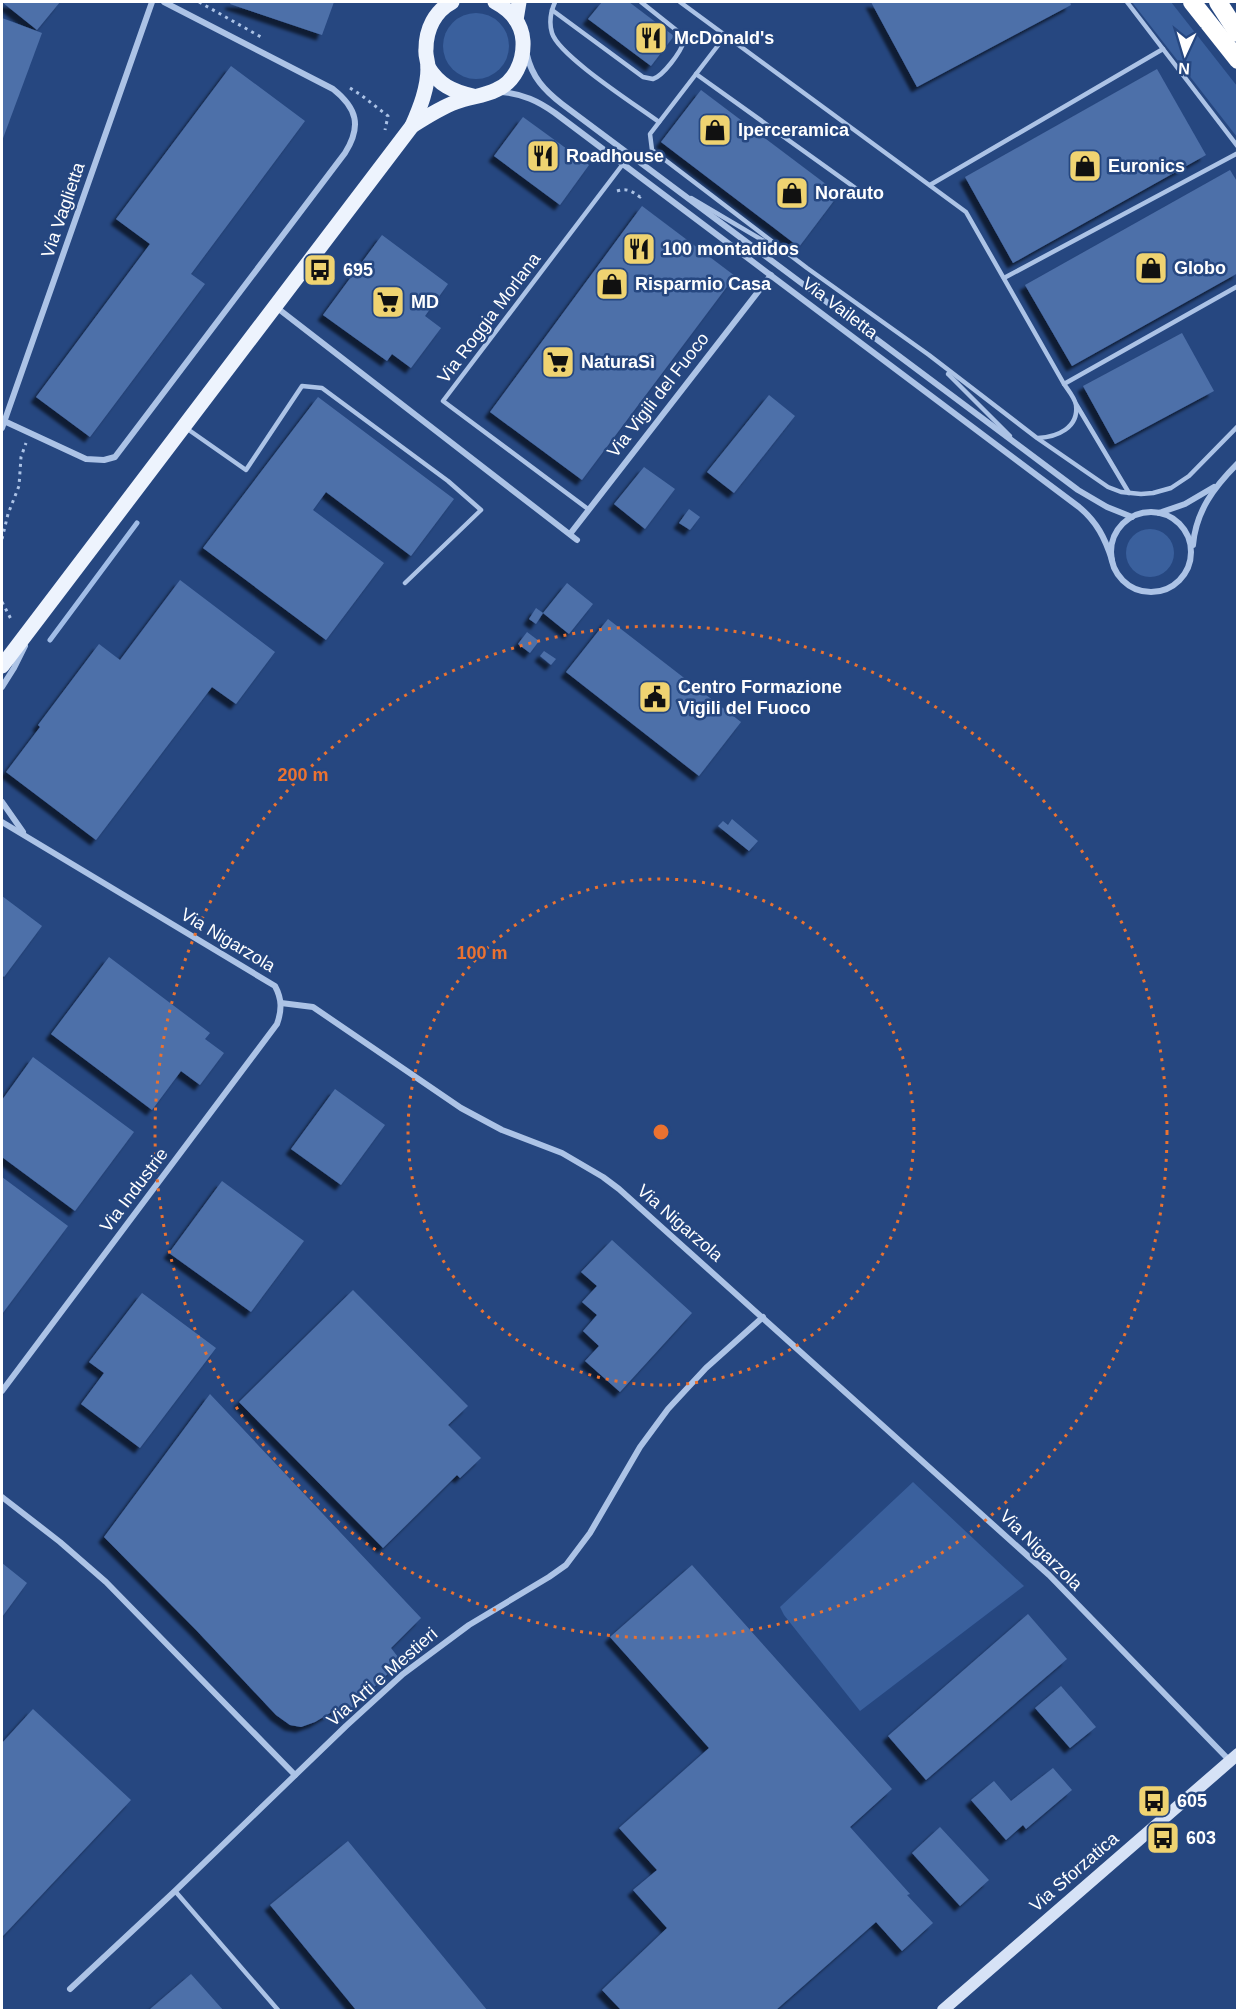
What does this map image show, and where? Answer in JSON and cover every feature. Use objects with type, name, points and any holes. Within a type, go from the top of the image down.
[{"type":"highway","points":[[1192,2],[1238,60]]},
{"type":"highway","points":[[1218,2],[1238,33]]},
{"type":"main road","points":[[412,126],[444,106],[495,91],[505,85],[519,68],[523,39],[516,20],[510,12],[495,2]]},
{"type":"main road","points":[[516,20],[519,2]]},
{"type":"main road","points":[[2,665],[412,126],[423,99],[428,67],[426,37],[429,27],[443,4]]},
{"type":"main road","points":[[428,67],[444,86],[472,96]]},
{"type":"street","name":"Via Vaglietta","points":[[2,428],[152,2]]},
{"type":"street","points":[[4,421],[86,459],[104,460],[115,457],[345,153],[352,140],[356,126],[353,113],[345,99],[333,89],[164,2]]},
{"type":"street","name":"Via Vailetta","points":[[523,39],[531,69],[546,90],[1084,495],[1132,517]]},
{"type":"street","name":"Via Vailetta","points":[[495,91],[521,94],[537,101],[1088,515],[1102,534],[1112,560]]},
{"type":"street","name":"Via Vigili del Fuoco","points":[[570,534],[771,275]]},
{"type":"street","points":[[275,307],[577,540]]},
{"type":"street","points":[[1217,485],[1185,504],[1158,513],[1145,513],[1132,517],[1122,525],[1111,547],[1112,560],[1117,573],[1126,584],[1138,590],[1152,592],[1166,590],[1178,583],[1191,559],[1197,521],[1204,504],[1217,485],[1238,463]]},
{"type":"street","points":[[1158,513],[1170,517],[1180,525],[1189,541],[1191,559]]},
{"type":"street","points":[[2,687],[20,657],[32,627]]},
{"type":"street","name":"Via Nigarzola","points":[[2,802],[25,835]]},
{"type":"street","name":"Via Nigarzola","points":[[2,822],[275,986],[281,1003],[312,1007],[461,1108],[502,1130],[562,1153],[619,1189],[1049,1575],[1234,1757]]},
{"type":"street","name":"Via Industrie","points":[[2,1392],[277,1024],[281,1014],[281,1003]]},
{"type":"street","name":"Via Arti e Mestieri","points":[[70,1989],[295,1775],[418,1662],[469,1625],[566,1565],[590,1533],[640,1447],[668,1409],[706,1368],[763,1317]]},
{"type":"street","points":[[2,1497],[60,1542],[113,1588],[295,1775]]},
{"type":"street","name":"Via Sforzatica","points":[[943,2010],[1234,1757]]},
{"type":"lane","points":[[555,2],[552,10],[552,32],[563,51],[659,122]]},
{"type":"lane","points":[[552,10],[643,76],[653,80],[660,76],[684,41],[680,33],[641,2]]},
{"type":"lane","points":[[680,2],[966,212],[1129,493]]},
{"type":"lane","points":[[1127,2],[1238,147]]},
{"type":"lane","points":[[726,35],[650,135],[652,150],[1037,438],[1114,490],[1129,493],[1153,493],[1178,484],[1189,476],[1238,426]]},
{"type":"lane","points":[[930,185],[1163,50]]},
{"type":"lane","points":[[696,74],[861,192]]},
{"type":"lane","points":[[1004,278],[1238,153]]},
{"type":"lane","name":"Via Roggia Morlana","points":[[588,509],[443,401],[623,164]]},
{"type":"lane","points":[[672,186],[799,262]]},
{"type":"lane","points":[[1064,384],[1238,286]]},
{"type":"lane","points":[[929,355],[1024,451]]},
{"type":"lane","points":[[184,427],[246,470],[302,386],[322,388],[448,481],[481,510],[405,584]]},
{"type":"lane","points":[[1037,438],[1053,437],[1065,431],[1073,420],[1076,404]]},
{"type":"lane","points":[[175,1891],[278,2010]]},
{"type":"path","points":[[2,539],[8,514],[19,486],[21,457]]},
{"type":"path","points":[[2,602],[12,621]]},
{"type":"shaded area","points":[[1132,2],[1171,2],[1237,86],[1237,137]]},
{"type":"shaded area","points":[[476,13],[489,16],[499,23],[506,33],[509,46],[506,59],[499,69],[489,76],[476,79],[463,76],[453,69],[446,59],[443,46],[446,33],[453,23],[463,16]]},
{"type":"shaded area","points":[[1150,529],[1167,536],[1174,553],[1167,570],[1150,577],[1133,570],[1126,553],[1133,536]]},
{"type":"shaded area","points":[[913,1482],[1024,1586],[860,1711],[780,1607]]},
{"type":"building","points":[[2,2],[60,2],[37,30]]},
{"type":"building","points":[[231,2],[334,2],[322,35],[230,4]]},
{"type":"building","points":[[602,2],[629,2],[674,36],[651,66],[588,19]]},
{"type":"building","points":[[871,2],[1070,2],[1071,5],[917,87]]},
{"type":"building","points":[[2,18],[42,33],[2,141]]},
{"type":"building","points":[[231,66],[305,121],[191,274],[205,284],[90,437],[36,397],[150,244],[116,219]]},
{"type":"building","points":[[1157,69],[1206,155],[1013,263],[965,177]]},
{"type":"building","points":[[701,90],[839,194],[799,247],[661,142]]},
{"type":"building","points":[[523,117],[589,165],[560,205],[494,156]]},
{"type":"building","points":[[1230,170],[1238,183],[1238,273],[1072,366],[1025,285]]},
{"type":"building","points":[[642,206],[735,276],[582,480],[490,412]]},
{"type":"building","points":[[382,235],[448,284],[425,316],[441,328],[411,368],[392,354],[387,361],[323,315]]},
{"type":"building","points":[[1182,333],[1214,391],[1115,444],[1083,386]]},
{"type":"building","points":[[769,395],[795,416],[734,493],[707,472]]},
{"type":"building","points":[[318,397],[454,499],[411,556],[326,492],[313,510],[384,563],[326,640],[203,548]]},
{"type":"building","points":[[644,467],[675,489],[645,529],[614,504]]},
{"type":"building","points":[[689,509],[700,517],[690,530],[679,523]]},
{"type":"building","points":[[180,580],[275,652],[236,704],[212,687],[96,840],[6,772],[99,644],[120,660]]},
{"type":"building","points":[[567,583],[593,604],[569,634],[543,613]]},
{"type":"building","points":[[536,608],[543,613],[536,624],[529,619]]},
{"type":"building","points":[[608,619],[741,722],[699,776],[566,672]]},
{"type":"building","points":[[527,632],[539,641],[530,653],[518,644]]},
{"type":"building","points":[[544,651],[556,659],[551,665],[540,656]]},
{"type":"building","points":[[732,819],[758,841],[749,851],[718,826],[723,821],[728,825]]},
{"type":"building","points":[[2,896],[42,926],[4,977],[2,975]]},
{"type":"building","points":[[109,957],[210,1033],[205,1039],[224,1053],[200,1085],[181,1071],[152,1110],[51,1034]]},
{"type":"building","points":[[33,1057],[134,1132],[75,1211],[2,1157],[2,1100]]},
{"type":"building","points":[[335,1089],[385,1125],[341,1185],[291,1149]]},
{"type":"building","points":[[2,1177],[68,1226],[2,1314]]},
{"type":"building","points":[[222,1181],[304,1241],[251,1312],[169,1253]]},
{"type":"building","points":[[612,1240],[692,1313],[620,1392],[585,1361],[599,1346],[583,1331],[597,1315],[582,1302],[597,1286],[581,1272]]},
{"type":"building","points":[[353,1290],[468,1406],[448,1425],[481,1458],[460,1478],[457,1475],[383,1548],[239,1402]]},
{"type":"building","points":[[142,1293],[216,1348],[140,1448],[81,1404],[104,1373],[89,1362]]},
{"type":"building","points":[[210,1394],[421,1618],[391,1648],[401,1661],[342,1718],[334,1707],[330,1713],[301,1727],[290,1725],[276,1715],[104,1537]]},
{"type":"building","points":[[2,1563],[27,1583],[2,1617]]},
{"type":"building","points":[[692,1565],[892,1789],[850,1827],[933,1923],[902,1951],[876,1922],[776,2010],[621,2010],[602,1990],[667,1928],[633,1890],[657,1870],[619,1828],[709,1748],[610,1637]]},
{"type":"building","points":[[1028,1614],[1067,1659],[926,1780],[888,1736]]},
{"type":"building","points":[[1061,1686],[1096,1727],[1070,1748],[1035,1708]]},
{"type":"building","points":[[33,1709],[131,1800],[2,1937],[2,1743]]},
{"type":"building","points":[[1053,1768],[1072,1790],[1026,1829],[1023,1825],[1006,1840],[971,1800],[994,1781],[1011,1801]]},
{"type":"building","points":[[940,1827],[989,1880],[960,1906],[912,1853]]},
{"type":"building","points":[[348,1841],[487,2010],[356,2010],[270,1905]]},
{"type":"building","points":[[191,1974],[223,2010],[149,2010]]},
{"type":"waterway","points":[[50,640],[137,523]]},
{"type":"place","name":"McDonald's","points":[[651,38]]},
{"type":"place","name":"Iperceramica","points":[[715,130]]},
{"type":"place","name":"Roadhouse","points":[[543,156]]},
{"type":"place","name":"Euronics","points":[[1085,166]]},
{"type":"place","name":"Norauto","points":[[792,193]]},
{"type":"place","name":"100 montadidos","points":[[639,249]]},
{"type":"place","name":"Globo","points":[[1151,268]]},
{"type":"place","name":"695","points":[[320,270]]},
{"type":"place","name":"Risparmio Casa","points":[[612,284]]},
{"type":"place","name":"MD","points":[[388,302]]},
{"type":"place","name":"NaturaSì","points":[[558,362]]},
{"type":"place","name":"Centro Formazione Vigili del Fuoco","points":[[655,697]]},
{"type":"place","name":"605","points":[[1154,1801]]},
{"type":"place","name":"603","points":[[1163,1838]]}]
